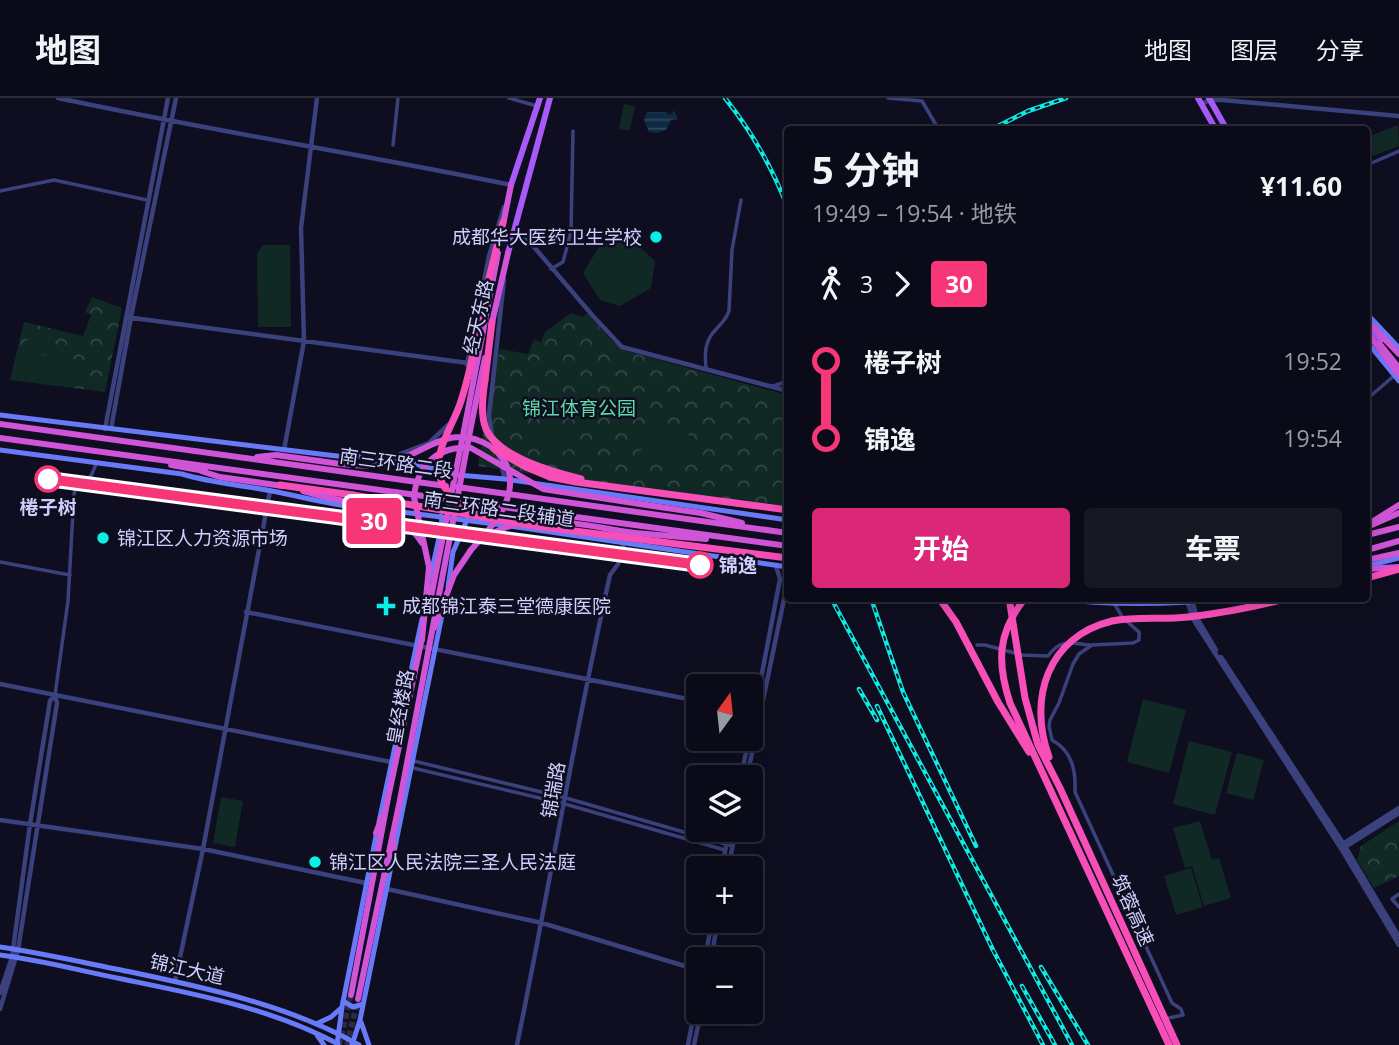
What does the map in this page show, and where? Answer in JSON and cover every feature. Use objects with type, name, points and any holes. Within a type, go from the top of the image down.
[{"type":"highway","name":"经天东路","points":[[469,421],[511,185]]},
{"type":"highway","points":[[490,518],[456,500],[443,485],[438,470],[440,452],[461,402],[503,222]]},
{"type":"highway","name":"经天东路","points":[[469,421],[509,253]]},
{"type":"highway","points":[[492,323],[485,380],[486,430],[500,447],[522,458],[565,474],[619,488]]},
{"type":"highway","points":[[1370,327],[1398,372]]},
{"type":"highway","points":[[1370,334],[1399,354]]},
{"type":"highway","points":[[1380,341],[1398,372]]},
{"type":"highway","name":"皇经楼路","points":[[351,995],[388,798],[425,641],[469,421]]},
{"type":"highway","name":"南三环路二段","points":[[0,424],[784,532]]},
{"type":"highway","points":[[243,458],[276,455],[341,464],[380,465],[391,463],[441,439],[470,437],[539,473],[566,480],[784,509]]},
{"type":"highway","name":"南三环路二段","points":[[0,438],[784,545]]},
{"type":"highway","points":[[425,641],[429,567],[414,506],[415,485],[426,463],[440,452],[457,447],[481,452],[521,479],[543,489],[728,518],[753,528]]},
{"type":"highway","points":[[425,641],[454,575],[470,551],[489,530],[507,500],[510,478],[507,465],[494,449]]},
{"type":"highway","points":[[146,458],[220,477],[490,518],[784,557]]},
{"type":"highway","points":[[201,471],[237,475],[255,473]]},
{"type":"highway","points":[[324,493],[393,516],[413,530],[424,548]]},
{"type":"highway","points":[[1370,523],[1399,505]]},
{"type":"highway","points":[[1370,524],[1399,513]]},
{"type":"highway","points":[[470,551],[502,528],[533,520],[635,533],[751,541]]},
{"type":"highway","points":[[1370,534],[1399,527]]},
{"type":"highway","points":[[1370,549],[1399,541]]},
{"type":"highway","points":[[1370,560],[1399,555]]},
{"type":"highway","points":[[1370,568],[1399,568]]},
{"type":"highway","points":[[1370,577],[1399,568]]},
{"type":"highway","points":[[942,602],[956,622],[1052,792]]},
{"type":"highway","points":[[1010,602],[1031,723],[1038,745],[1060,788]]},
{"type":"highway","points":[[1023,602],[1007,628],[1002,647],[1002,672],[1010,703],[1052,792]]},
{"type":"highway","points":[[1060,788],[1039,718],[1040,702],[1052,664],[1068,644],[1089,630],[1113,621],[1215,613],[1269,602]]},
{"type":"highway","name":"皇经楼路","points":[[361,1001],[379,889],[400,800],[425,641]]},
{"type":"highway","name":"筑蓉高速","points":[[1060,788],[1177,1045]]},
{"type":"highway","name":"筑蓉高速","points":[[1052,792],[1169,1045]]},
{"type":"highway","points":[[376,833],[388,798]]},
{"type":"highway","points":[[393,834],[394,857]]},
{"type":"main road","name":"经天东路","points":[[511,185],[540,98]]},
{"type":"main road","name":"经天东路","points":[[509,253],[550,98]]},
{"type":"main road","points":[[1210,99],[1225,126]]},
{"type":"main road","points":[[1199,101],[1214,126]]},
{"type":"main road","points":[[1370,317],[1399,348]]},
{"type":"main road","points":[[1370,345],[1398,372]]},
{"type":"main road","name":"南三环路二段辅道","points":[[0,415],[345,457],[380,455],[473,477],[505,479],[784,519]]},
{"type":"main road","name":"南三环路二段辅道","points":[[0,450],[182,474],[337,506],[441,516],[784,567]]},
{"type":"main road","points":[[338,1045],[366,883],[442,524],[441,516]]},
{"type":"main road","points":[[352,1043],[360,1020],[361,1001],[413,765],[453,552],[467,520]]},
{"type":"main road","points":[[1370,567],[1399,555]]},
{"type":"main road","points":[[404,696],[415,685],[420,686],[424,691],[424,701]]},
{"type":"main road","name":"锦江大道","points":[[0,947],[175,981],[276,1009],[359,1045]]},
{"type":"main road","name":"锦江大道","points":[[0,955],[220,1001],[279,1018],[315,1032],[338,1045]]},
{"type":"main road","points":[[343,1004],[353,1007],[361,1001]]},
{"type":"main road","points":[[315,1024],[331,1017],[343,1004]]},
{"type":"main road","points":[[360,1020],[369,1045]]},
{"type":"main road","points":[[315,1032],[324,1045]]},
{"type":"street","points":[[58,98],[171,122],[313,146],[511,185],[489,256],[459,412],[429,443],[392,457]]},
{"type":"street","points":[[108,429],[168,98]]},
{"type":"street","points":[[128,317],[176,98]]},
{"type":"street","points":[[284,450],[304,341],[301,228],[317,98]]},
{"type":"street","points":[[393,145],[398,98]]},
{"type":"street","points":[[509,98],[537,106]]},
{"type":"street","points":[[888,98],[922,101],[938,126]]},
{"type":"street","points":[[1199,101],[1210,99],[1399,116]]},
{"type":"street","points":[[551,269],[563,262],[571,232],[573,131]]},
{"type":"street","points":[[1370,164],[1399,151]]},
{"type":"street","points":[[0,191],[54,180],[148,200]]},
{"type":"street","points":[[706,369],[708,341],[726,319],[729,311],[732,250],[741,200]]},
{"type":"street","points":[[514,230],[534,247],[622,347],[784,390]]},
{"type":"street","points":[[505,479],[489,416],[493,366],[509,253]]},
{"type":"street","points":[[128,317],[468,363]]},
{"type":"street","points":[[1370,396],[1398,372]]},
{"type":"street","points":[[772,386],[784,382]]},
{"type":"street","points":[[451,423],[460,439],[472,441],[481,438],[491,429]]},
{"type":"street","points":[[15,949],[57,703],[55,695],[70,575],[74,494],[77,485],[91,476],[97,462]]},
{"type":"street","points":[[175,981],[270,491]]},
{"type":"street","name":"锦瑞路","points":[[517,1045],[586,680],[610,575],[618,564],[624,543]]},
{"type":"street","points":[[0,562],[70,575]]},
{"type":"street","points":[[762,674],[780,579],[776,566]]},
{"type":"street","points":[[763,679],[784,596]]},
{"type":"street","points":[[977,645],[1032,657],[1048,656],[1056,645],[1062,643],[1092,645],[1133,643],[1139,640],[1139,632],[1123,618],[1115,602]]},
{"type":"street","points":[[1189,602],[1193,619],[1399,937]]},
{"type":"street","points":[[246,612],[686,699]]},
{"type":"street","points":[[1052,740],[1050,720],[1073,664],[1079,654],[1092,645]]},
{"type":"street","points":[[0,684],[391,762]]},
{"type":"street","points":[[0,1009],[14,957],[30,824],[50,701],[55,695]]},
{"type":"street","points":[[1033,759],[1052,740]]},
{"type":"street","points":[[1052,740],[1065,747],[1076,774],[1075,792],[1172,1003],[1181,1009],[1183,1015],[1155,1021]]},
{"type":"street","points":[[413,765],[565,801],[729,848]]},
{"type":"street","points":[[1343,847],[1399,810]]},
{"type":"street","points":[[0,820],[202,849],[366,883]]},
{"type":"street","points":[[729,842],[729,856]]},
{"type":"street","points":[[726,856],[731,842]]},
{"type":"street","points":[[1343,847],[1399,945]]},
{"type":"street","points":[[387,889],[542,923],[686,966]]},
{"type":"street","points":[[1399,894],[1392,899],[1399,908]]},
{"type":"street","points":[[0,993],[14,957]]},
{"type":"street","points":[[688,1045],[692,1024]]},
{"type":"street","points":[[694,1045],[698,1024]]},
{"type":"green space","points":[[624,104],[635,106],[630,130],[619,129]]},
{"type":"green space","points":[[1398,125],[1399,146],[1373,156],[1370,136]]},
{"type":"green space","points":[[609,230],[642,249],[655,261],[651,288],[620,306],[600,300],[583,273]]},
{"type":"green space","points":[[263,245],[290,245],[291,327],[258,327],[257,253]]},
{"type":"green space","points":[[92,297],[122,308],[105,392],[10,380],[24,322],[83,336],[91,315],[85,312]]},
{"type":"green space","name":"锦江体育公园","points":[[571,313],[583,317],[587,313],[613,342],[626,351],[784,394],[784,513],[478,466],[489,394],[500,349],[528,354],[534,339],[541,342],[545,332]]},
{"type":"green space","points":[[30,328],[57,335],[52,353],[26,346]]},
{"type":"green space","points":[[21,352],[88,361],[84,387],[17,378]]},
{"type":"green space","points":[[525,423],[570,429],[567,451],[522,444]]},
{"type":"green space","points":[[644,426],[665,429],[661,461],[640,458]]},
{"type":"green space","points":[[667,429],[689,432],[684,464],[663,461]]},
{"type":"green space","points":[[1143,699],[1186,710],[1169,773],[1127,762]]},
{"type":"green space","points":[[1189,741],[1232,752],[1215,815],[1173,804]]},
{"type":"green space","points":[[1237,753],[1264,760],[1253,800],[1226,793]]},
{"type":"green space","points":[[221,797],[243,801],[235,847],[213,843]]},
{"type":"green space","points":[[1200,821],[1212,860],[1219,858],[1231,898],[1204,906],[1192,866],[1185,868],[1173,828]]},
{"type":"green space","points":[[1399,821],[1399,876],[1374,888],[1357,860],[1361,846]]},
{"type":"green space","points":[[1191,868],[1203,907],[1176,915],[1164,876]]},
{"type":"water","points":[[674,111],[678,119],[671,120],[666,130],[649,132],[644,120],[647,112],[666,112],[670,115]]},
{"type":"tunnel","points":[[339,1045],[351,995]]},
{"type":"tunnel","points":[[347,1045],[357,1003]]},
{"type":"railway","points":[[725,98],[761,151],[784,199]]},
{"type":"railway","points":[[998,126],[1028,111],[1066,98]]},
{"type":"railway","points":[[833,602],[1072,1045]]},
{"type":"railway","points":[[872,602],[903,692],[976,846]]},
{"type":"railway","points":[[859,689],[877,720]]},
{"type":"railway","points":[[877,706],[993,950],[1043,1045]]},
{"type":"railway","points":[[1041,967],[1088,1045]]},
{"type":"railway","points":[[1022,986],[1055,1045]]},
{"type":"metro line","name":"30","points":[[48,479],[700,565]]},
{"type":"place","name":"成都华大医药卫生学校","points":[[656,237]]},
{"type":"place","name":"棬子树","points":[[48,479]]},
{"type":"place","name":"锦江区人力资源市场","points":[[103,538]]},
{"type":"place","name":"锦逸","points":[[700,565]]},
{"type":"place","name":"成都锦江泰三堂德康医院","points":[[386,606]]},
{"type":"place","name":"锦江区人民法院三圣人民法庭","points":[[315,862]]}]
